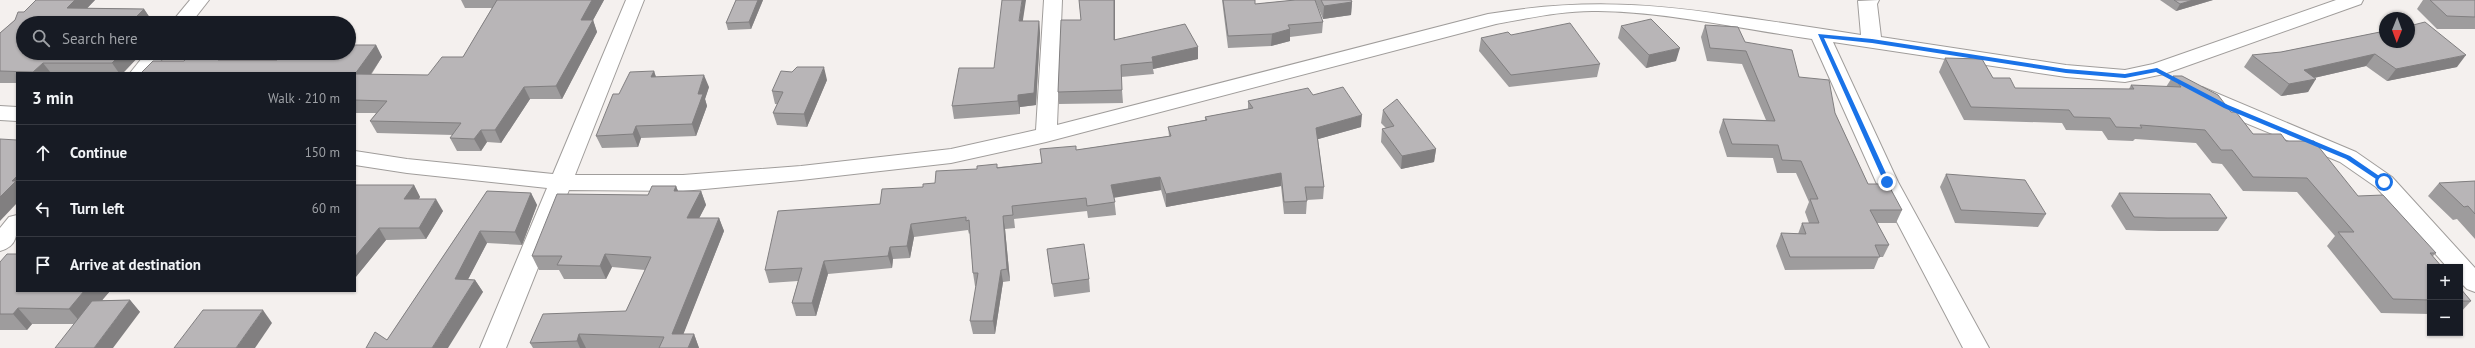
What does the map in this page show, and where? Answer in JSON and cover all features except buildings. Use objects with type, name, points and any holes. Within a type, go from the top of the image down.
[{"type":"street","points":[[187,16],[200,0]]},
{"type":"street","points":[[493,348],[635,0]]},
{"type":"street","points":[[1046,135],[1053,0]]},
{"type":"street","points":[[1870,0],[1867,1],[1872,41]]},
{"type":"street","points":[[356,158],[407,166],[562,182],[683,183],[801,173],[952,156],[1046,135],[1495,18],[1551,8],[1598,5],[1663,11],[1820,36],[1872,41],[2066,71],[2125,76],[2157,70],[2354,0]]},
{"type":"street","points":[[1820,36],[1887,182],[1976,348]]},
{"type":"street","points":[[141,72],[151,60]]},
{"type":"street","points":[[2157,70],[2226,107],[2348,157],[2366,168],[2384,182],[2475,283]]},
{"type":"street","points":[[0,113],[16,114]]},
{"type":"street","points":[[0,243],[16,224]]},
{"type":"route","points":[[1887,182],[1820,36],[1872,41],[2066,71],[2125,76],[2157,70],[2226,107],[2348,157],[2366,168],[2384,182]]}]
